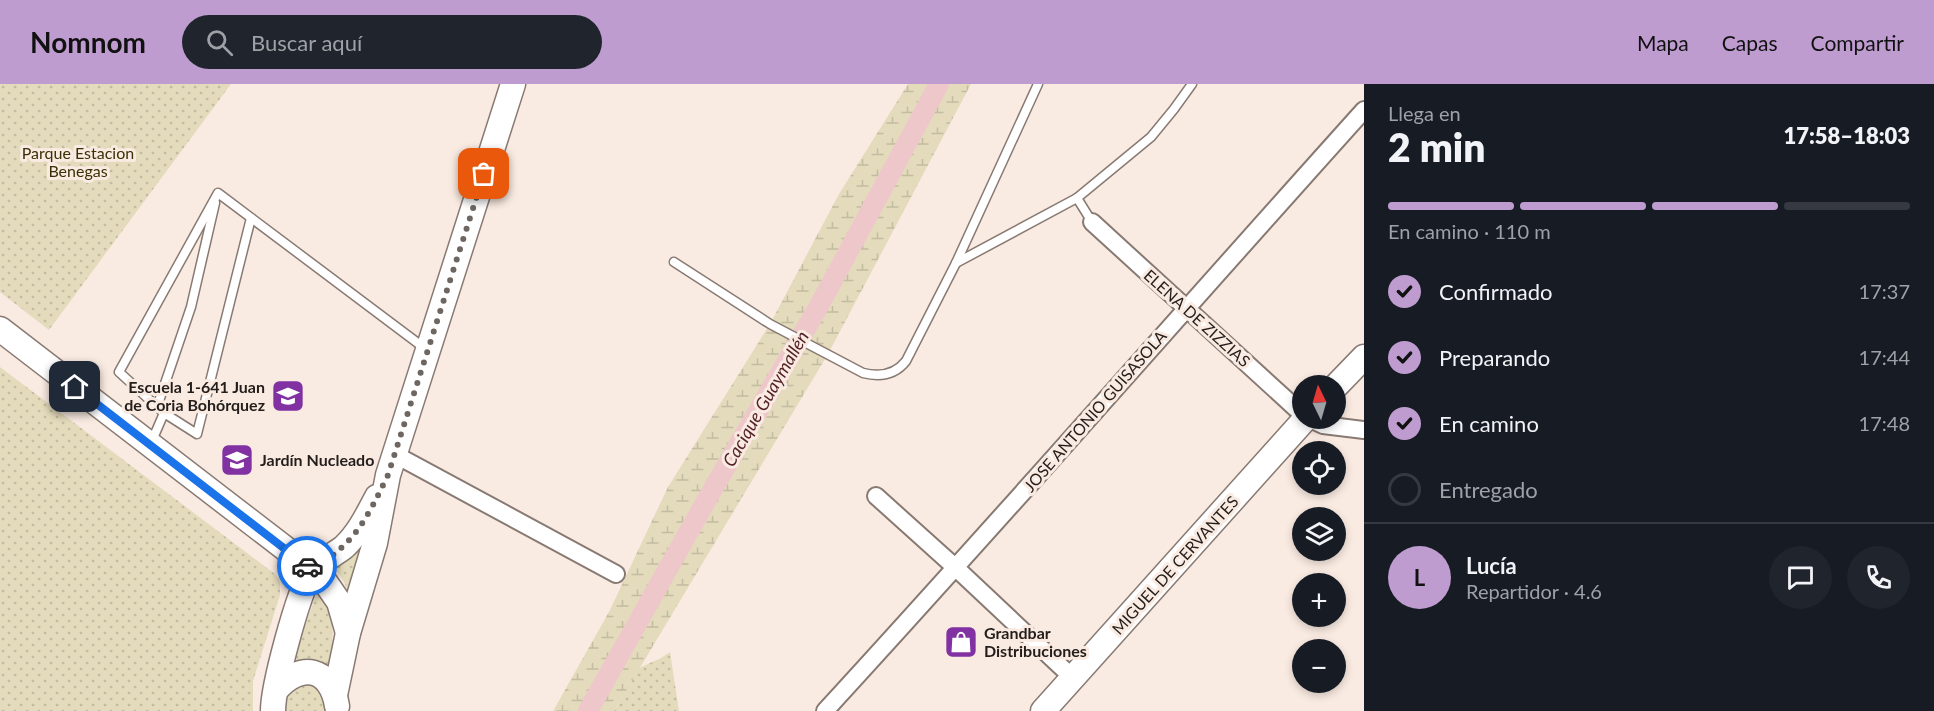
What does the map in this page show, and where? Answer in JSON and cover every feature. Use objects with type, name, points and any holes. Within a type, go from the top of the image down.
[{"type":"main road","points":[[336,703],[348,633],[375,543],[391,464],[513,84]]},
{"type":"main road","points":[[0,329],[327,582],[339,602],[348,633]]},
{"type":"main road","points":[[1346,376],[1364,357]]},
{"type":"main road","name":"MIGUEL DE CERVANTES","points":[[1043,711],[1297,429]]},
{"type":"main road","points":[[274,700],[303,590],[312,570],[350,540],[369,512],[391,464]]},
{"type":"main road","points":[[274,700],[285,679],[296,673],[308,672],[326,680],[336,703]]},
{"type":"street","name":"JOSE ANTONIO GUISASOLA","points":[[825,711],[956,568],[1185,308],[1364,110]]},
{"type":"street","name":"ELENA DE ZIZZIAS","points":[[1092,222],[1292,405]]},
{"type":"street","points":[[1346,428],[1364,430]]},
{"type":"street","points":[[391,464],[616,574]]},
{"type":"street","points":[[876,496],[1073,678]]},
{"type":"lane","points":[[674,262],[770,324],[863,373],[886,374],[897,370],[906,361],[956,263],[1038,84]]},
{"type":"lane","points":[[956,263],[1077,198],[1150,137],[1192,84]]},
{"type":"lane","points":[[218,193],[427,351]]},
{"type":"lane","points":[[218,193],[119,372],[164,413],[197,434],[251,218]]},
{"type":"lane","points":[[157,407],[191,307],[218,193]]},
{"type":"lane","points":[[1077,198],[1092,222]]},
{"type":"lane","points":[[150,446],[164,413]]},
{"type":"green space","name":"Parque Estacion Benegas","points":[[0,84],[231,84],[49,330],[0,292]]},
{"type":"green space","points":[[908,84],[971,84],[828,354],[614,711],[553,711],[609,612],[668,487],[770,324],[839,194]]},
{"type":"green space","points":[[0,367],[275,574],[280,582],[280,595],[253,681],[253,711],[0,711]]},
{"type":"green space","points":[[364,539],[348,593],[335,567]]},
{"type":"green space","points":[[320,585],[332,610],[333,674],[291,663]]},
{"type":"green space","points":[[670,652],[679,711],[614,711],[639,668]]},
{"type":"green space","points":[[302,684],[320,692],[326,711],[282,711],[286,695]]},
{"type":"waterway","name":"Cacique Guaymallén","points":[[588,711],[820,304],[939,84]]},
{"type":"way so far","points":[[307,566],[312,570],[350,540],[369,512],[388,475],[484,174]]},
{"type":"place","name":"Escuela 1-641 Juan de Coria Bohórquez","points":[[288,396]]},
{"type":"place","name":"Jardín Nucleado","points":[[237,460]]},
{"type":"place","name":"Grandbar Distribuciones","points":[[961,642]]},
{"type":"route","points":[[75,387],[307,566]]}]
